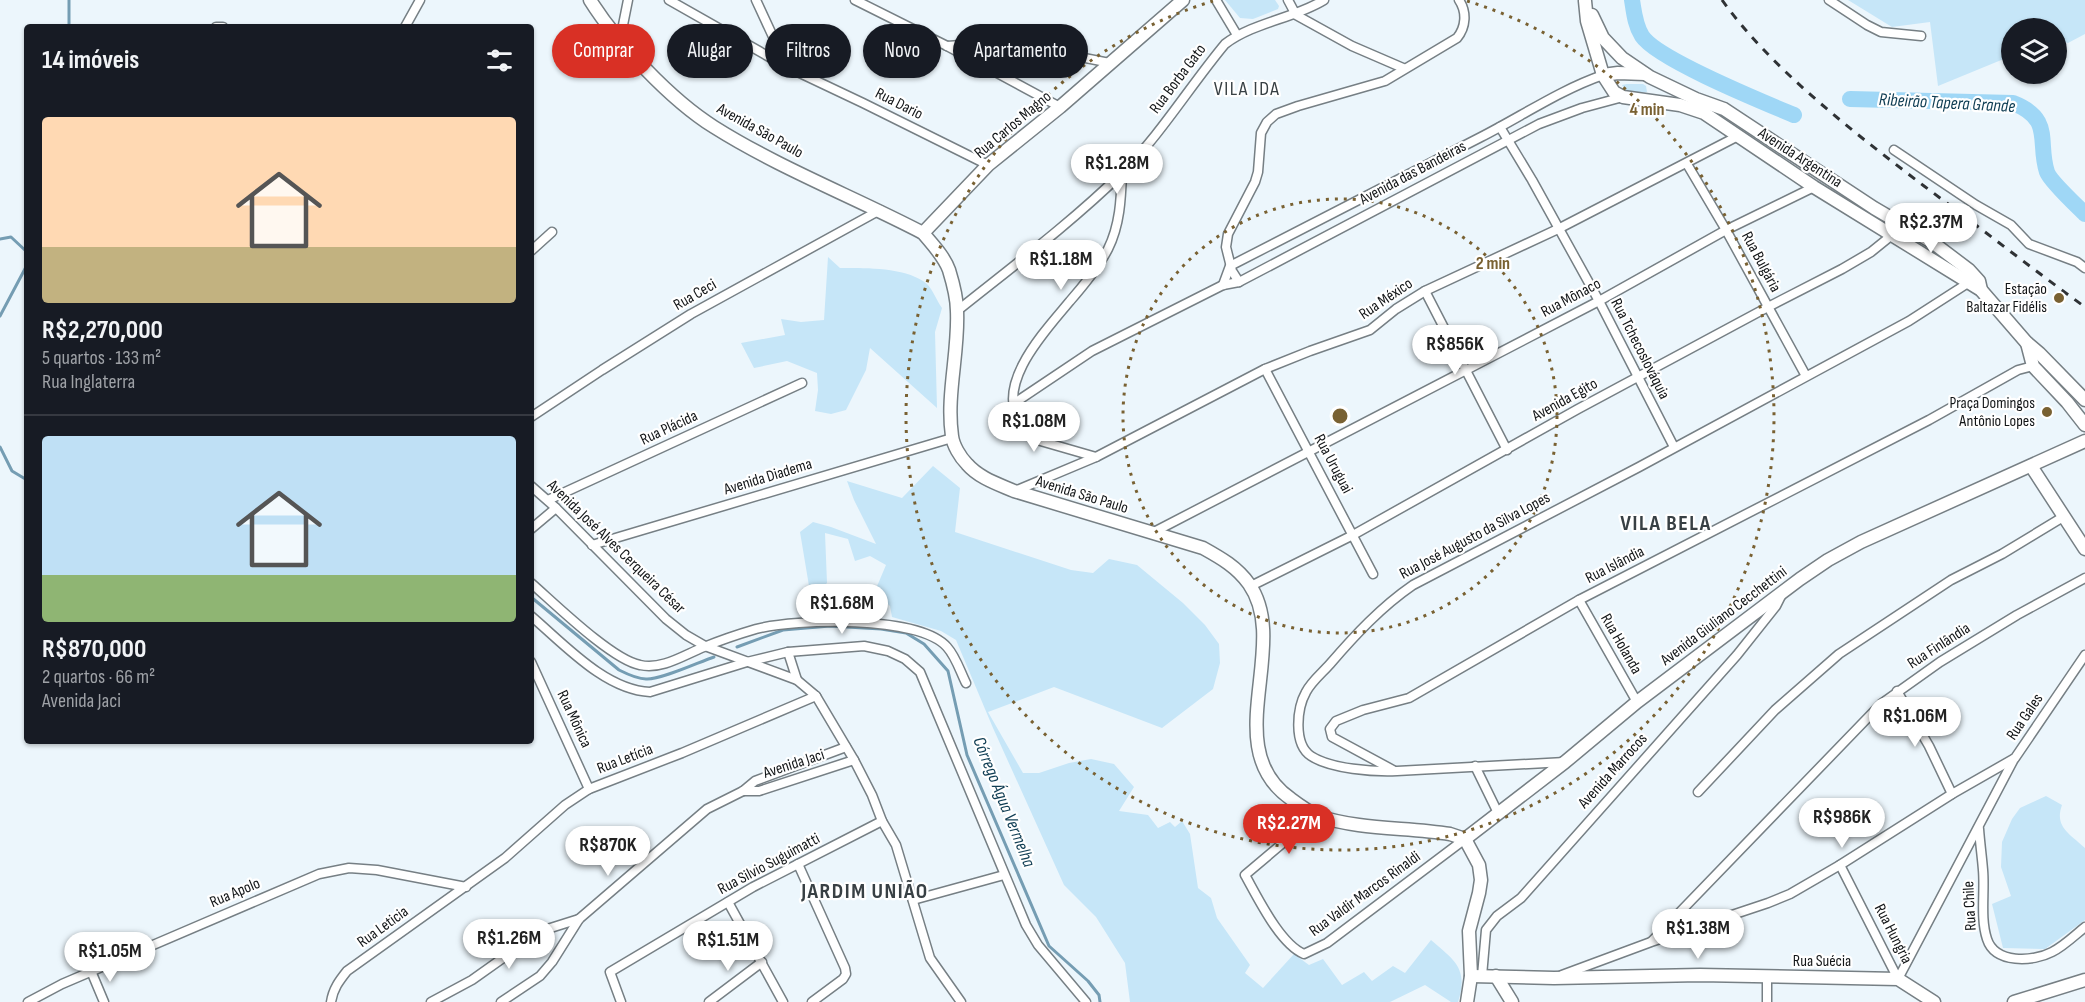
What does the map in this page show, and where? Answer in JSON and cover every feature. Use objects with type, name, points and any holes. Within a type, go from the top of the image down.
[{"type":"street","points":[[407,24],[420,0]]},
{"type":"street","name":"Avenida São Paulo","points":[[590,0],[608,24]]},
{"type":"street","points":[[623,24],[628,0]]},
{"type":"street","name":"Rua Dario","points":[[669,0],[765,55]]},
{"type":"street","points":[[756,0],[767,24]]},
{"type":"street","points":[[855,0],[1060,107]]},
{"type":"street","name":"Rua Carlos Magno","points":[[923,232],[988,165],[1060,107],[1183,0]]},
{"type":"street","points":[[1216,0],[1237,35],[1296,15],[1324,0]]},
{"type":"street","points":[[1288,0],[1296,15],[1352,46],[1403,68]]},
{"type":"street","points":[[1239,282],[1230,266],[1226,247],[1228,234],[1255,183],[1261,133],[1267,122],[1276,114],[1298,106],[1374,86],[1457,38],[1462,33],[1464,10],[1459,0]]},
{"type":"street","points":[[1829,0],[1867,26],[1881,32],[1921,36]]},
{"type":"street","points":[[1585,1],[1587,21],[1603,75],[1614,92],[1623,97]]},
{"type":"street","name":"Avenida Argentina","points":[[1585,1],[1603,38],[1622,58],[1696,99],[1724,110],[1874,208],[1927,239],[1969,270],[1979,281],[1981,290]]},
{"type":"street","name":"Rua Borba Gato","points":[[957,311],[1040,244],[1122,173],[1225,44],[1237,35]]},
{"type":"street","points":[[947,46],[1010,45],[1110,63]]},
{"type":"street","points":[[1603,75],[1637,72],[1651,76],[1657,89],[1646,99]]},
{"type":"street","name":"Avenida São Paulo","points":[[655,75],[682,102],[712,125],[747,147],[923,232],[949,269],[957,311],[951,413],[952,438],[968,466],[985,478],[1014,491],[1203,548],[1225,560],[1239,572],[1251,586],[1260,613],[1261,679],[1256,724],[1257,742],[1261,759],[1279,791],[1316,815],[1364,825],[1429,831],[1465,839]]},
{"type":"street","name":"Avenida das Bandeiras","points":[[1230,266],[1500,127],[1546,100],[1603,75]]},
{"type":"street","name":"Rua Dario","points":[[810,78],[988,165]]},
{"type":"street","name":"Avenida Argentina","points":[[1623,97],[1680,105],[1704,114],[1814,187],[1981,290],[2026,342]]},
{"type":"street","name":"Avenida das Bandeiras","points":[[1013,404],[1092,351],[1223,285],[1239,282],[1507,140],[1563,114],[1623,97]]},
{"type":"street","name":"Rua Tchecoslováquia","points":[[1500,127],[1599,301],[1674,447]]},
{"type":"street","name":"Rua México","points":[[1014,491],[1096,457],[1265,369],[1370,330],[1396,309],[1425,291],[1558,229],[1738,136]]},
{"type":"street","points":[[1894,150],[1976,206],[2011,225],[2029,244],[2077,262],[2085,268]]},
{"type":"street","name":"Rua Bulgária","points":[[1687,164],[1806,376]]},
{"type":"street","points":[[1096,457],[1033,438],[1018,420],[1013,404],[1014,391],[1018,377],[1044,330],[1093,273],[1108,248],[1117,227],[1122,173]]},
{"type":"street","name":"Rua Mônaco","points":[[1151,534],[1599,301],[1726,230],[1814,187]]},
{"type":"street","points":[[1371,194],[1377,209]]},
{"type":"street","name":"Rua Ceci","points":[[534,415],[691,314],[880,210]]},
{"type":"street","points":[[534,248],[552,232]]},
{"type":"street","name":"Avenida Egito","points":[[1251,586],[1353,535],[1578,409],[1842,270],[1871,252],[1892,235]]},
{"type":"street","points":[[1912,247],[1927,239]]},
{"type":"street","points":[[1924,254],[1927,239]]},
{"type":"street","points":[[1223,285],[1230,266]]},
{"type":"street","name":"Rua José Augusto da Silva Lopes","points":[[1565,762],[1376,772],[1354,769],[1311,756],[1305,748],[1297,723],[1299,708],[1307,690],[1350,641],[1389,602],[1413,585],[1909,321],[1968,283]]},
{"type":"street","points":[[1425,291],[1507,450]]},
{"type":"street","points":[[2026,342],[2033,366],[2077,413],[2085,425]]},
{"type":"street","points":[[2018,370],[2026,342]]},
{"type":"street","points":[[2026,342],[2085,400]]},
{"type":"street","name":"Rua Islândia","points":[[1397,771],[1332,737],[1330,734],[1332,725],[1336,721],[1364,710],[1409,698],[1579,600],[1919,425],[2018,370],[2033,366]]},
{"type":"street","name":"Rua Uruguai","points":[[1265,369],[1373,574]]},
{"type":"street","name":"Rua Plácida","points":[[548,500],[802,383]]},
{"type":"street","name":"Avenida Diadema","points":[[592,545],[952,438]]},
{"type":"street","name":"Avenida Giuliano Cecchettini","points":[[1465,839],[1565,762],[1637,702],[1828,560],[1862,542],[2085,441]]},
{"type":"street","points":[[2031,466],[2085,549]]},
{"type":"street","name":"Avenida José Alves Cerqueira César","points":[[534,488],[666,619],[686,635],[705,646],[797,680],[816,696],[854,760],[882,821],[896,845],[930,958],[944,981],[961,1002]]},
{"type":"street","points":[[534,526],[556,508]]},
{"type":"street","points":[[1698,792],[1775,710],[1839,654],[1951,580],[2002,554],[2063,517]]},
{"type":"street","name":"Rua Finlândia","points":[[1651,942],[1866,718],[1897,692],[1940,662],[2017,615],[2085,578]]},
{"type":"street","points":[[534,586],[595,638],[621,657],[638,665],[652,666],[673,661],[705,646],[757,629],[793,623],[836,621],[905,628],[932,636],[946,646],[956,660],[966,683]]},
{"type":"street","name":"Avenida Marrocos","points":[[1477,976],[1484,940],[1490,924],[1521,898],[1737,655],[1776,606],[1784,591]]},
{"type":"street","name":"Rua Holanda","points":[[1579,600],[1637,702]]},
{"type":"street","points":[[534,620],[593,668],[627,688],[639,692],[650,692],[747,662],[788,652],[864,646],[888,651],[905,659],[920,672],[1026,925],[1038,945],[1086,1002]]},
{"type":"street","points":[[788,652],[797,680]]},
{"type":"street","name":"Rua Gales","points":[[1554,978],[1651,942],[1768,903],[1790,894],[1840,865],[1952,794],[2015,758],[2085,655]]},
{"type":"street","name":"Rua Mônica","points":[[534,669],[589,789]]},
{"type":"street","points":[[1897,692],[1929,746],[1952,794]]},
{"type":"street","name":"Rua Letícia","points":[[466,886],[505,858],[565,805],[589,789],[682,753],[816,696]]},
{"type":"street","name":"Avenida Jaci","points":[[501,1002],[540,976],[552,962],[579,919],[707,809],[743,791],[755,781],[846,747]]},
{"type":"street","points":[[1898,979],[2015,758]]},
{"type":"street","name":"Avenida Jaci","points":[[743,791],[759,791],[854,760]]},
{"type":"street","points":[[1475,766],[1498,813]]},
{"type":"street","name":"Rua Valdir Marcos Rinaldi","points":[[1316,815],[1245,874],[1267,915],[1295,950],[1304,954],[1327,943],[1465,839]]},
{"type":"street","name":"Rua Silvio Suguimatti","points":[[621,1002],[609,972],[728,902],[882,821]]},
{"type":"street","name":"Rua Chile","points":[[1979,829],[1984,923],[1988,941],[1995,950],[2002,956],[2013,958],[2038,956],[2052,952],[2085,927]]},
{"type":"street","points":[[1465,839],[1479,865],[1481,880],[1469,931],[1477,976],[1467,1002]]},
{"type":"street","points":[[798,864],[846,974],[843,979],[812,1002]]},
{"type":"street","name":"Rua Hungria","points":[[1840,865],[1898,979],[1934,1002]]},
{"type":"street","name":"Rua Apolo","points":[[28,1002],[91,971],[319,874],[349,868],[377,870],[466,886]]},
{"type":"street","points":[[913,900],[1004,875]]},
{"type":"street","name":"Rua Leticia","points":[[330,1002],[339,980],[348,971],[466,886]]},
{"type":"street","points":[[728,902],[783,1002]]},
{"type":"street","points":[[431,1002],[472,980],[541,931],[579,919]]},
{"type":"street","points":[[709,1002],[762,962]]},
{"type":"street","points":[[91,971],[104,1002]]},
{"type":"street","name":"Rua Suécia","points":[[1477,976],[1554,978],[1700,975],[1898,979]]},
{"type":"street","points":[[1496,976],[1512,1002]]},
{"type":"street","points":[[1767,977],[1767,1002]]},
{"type":"street","points":[[2014,1002],[2085,980]]},
{"type":"shaded area","points":[[1225,0],[1275,0],[1279,6],[1278,9],[1253,19],[1240,18]]},
{"type":"shaded area","points":[[1848,0],[2085,0],[2085,34],[2067,43],[2067,18],[2001,18],[2001,60],[1938,86],[1930,22],[1892,27]]},
{"type":"shaded area","points":[[1643,84],[1647,92],[1630,92],[1622,85]]},
{"type":"shaded area","points":[[828,257],[840,268],[897,271],[919,278],[929,286],[942,308],[935,332],[937,408],[870,348],[866,370],[846,410],[831,414],[815,411],[818,390],[817,373],[787,361],[754,368],[741,343],[785,335],[781,319],[801,322],[824,320]]},
{"type":"shaded area","points":[[933,466],[960,488],[955,532],[1071,570],[1093,573],[1109,559],[1137,565],[1183,603],[1205,625],[1219,644],[1220,663],[1213,689],[1162,728],[1054,687],[988,712],[1023,773],[1039,773],[1069,763],[1091,759],[1114,764],[1134,787],[1119,811],[1148,815],[1158,828],[1170,822],[1175,827],[1182,821],[1190,834],[1198,888],[1211,898],[1217,918],[1250,965],[1245,973],[1263,988],[1294,954],[1309,965],[1323,959],[1342,985],[1364,972],[1372,981],[1393,966],[1405,973],[1431,940],[1453,959],[1457,966],[1462,981],[1458,1002],[1451,1002],[1425,985],[1390,1002],[1130,1002],[1125,963],[1096,917],[1064,885],[956,640],[941,631],[892,617],[890,606],[875,591],[886,565],[870,556],[855,561],[848,539],[825,533],[827,583],[819,590],[809,586],[800,532],[813,522],[876,544],[847,481],[902,498]]},
{"type":"shaded area","points":[[2046,796],[2062,805],[2060,819],[2062,825],[2085,848],[2085,920],[2045,949],[2003,948],[1992,904],[2011,896],[2001,867],[2002,842],[2012,819],[2020,808]]},
{"type":"waterway","points":[[69,0],[69,24]]},
{"type":"waterway","name":"Ribeirão Tapera Grande","points":[[1632,0],[1640,32],[1652,45],[1689,68],[1794,115]]},
{"type":"waterway","name":"Ribeirão Tapera Grande","points":[[1850,99],[2013,103],[2026,109],[2034,116],[2042,132],[2044,161],[2049,176],[2085,214]]},
{"type":"waterway","name":"Córrego Água Vermelha","points":[[0,239],[11,237],[24,249]]},
{"type":"waterway","name":"Córrego Água Vermelha","points":[[0,316],[24,271]]},
{"type":"waterway","name":"Córrego Água Vermelha","points":[[0,447],[12,471],[24,478]]},
{"type":"waterway","name":"Córrego Água Vermelha","points":[[534,599],[619,670],[636,677],[646,679],[661,677],[714,657]]},
{"type":"waterway","name":"Córrego Água Vermelha","points":[[737,647],[783,630],[830,626],[906,633],[924,644],[948,671],[967,755],[1049,946],[1088,981],[1099,995],[1100,1002]]},
{"type":"railway","points":[[1722,0],[1765,51],[1843,123],[2085,307]]},
{"type":"place","name":"Estação Baltazar Fidélis","points":[[2059,298]]},
{"type":"place","name":"Praça Domingos Antônio Lopes","points":[[2047,412]]},
{"type":"district","name":"VILA IDA","points":[[1247,89]]},
{"type":"district","name":"VILA BELA","points":[[1666,523]]},
{"type":"district","name":"JARDIM UNIÃO","points":[[865,891]]}]
